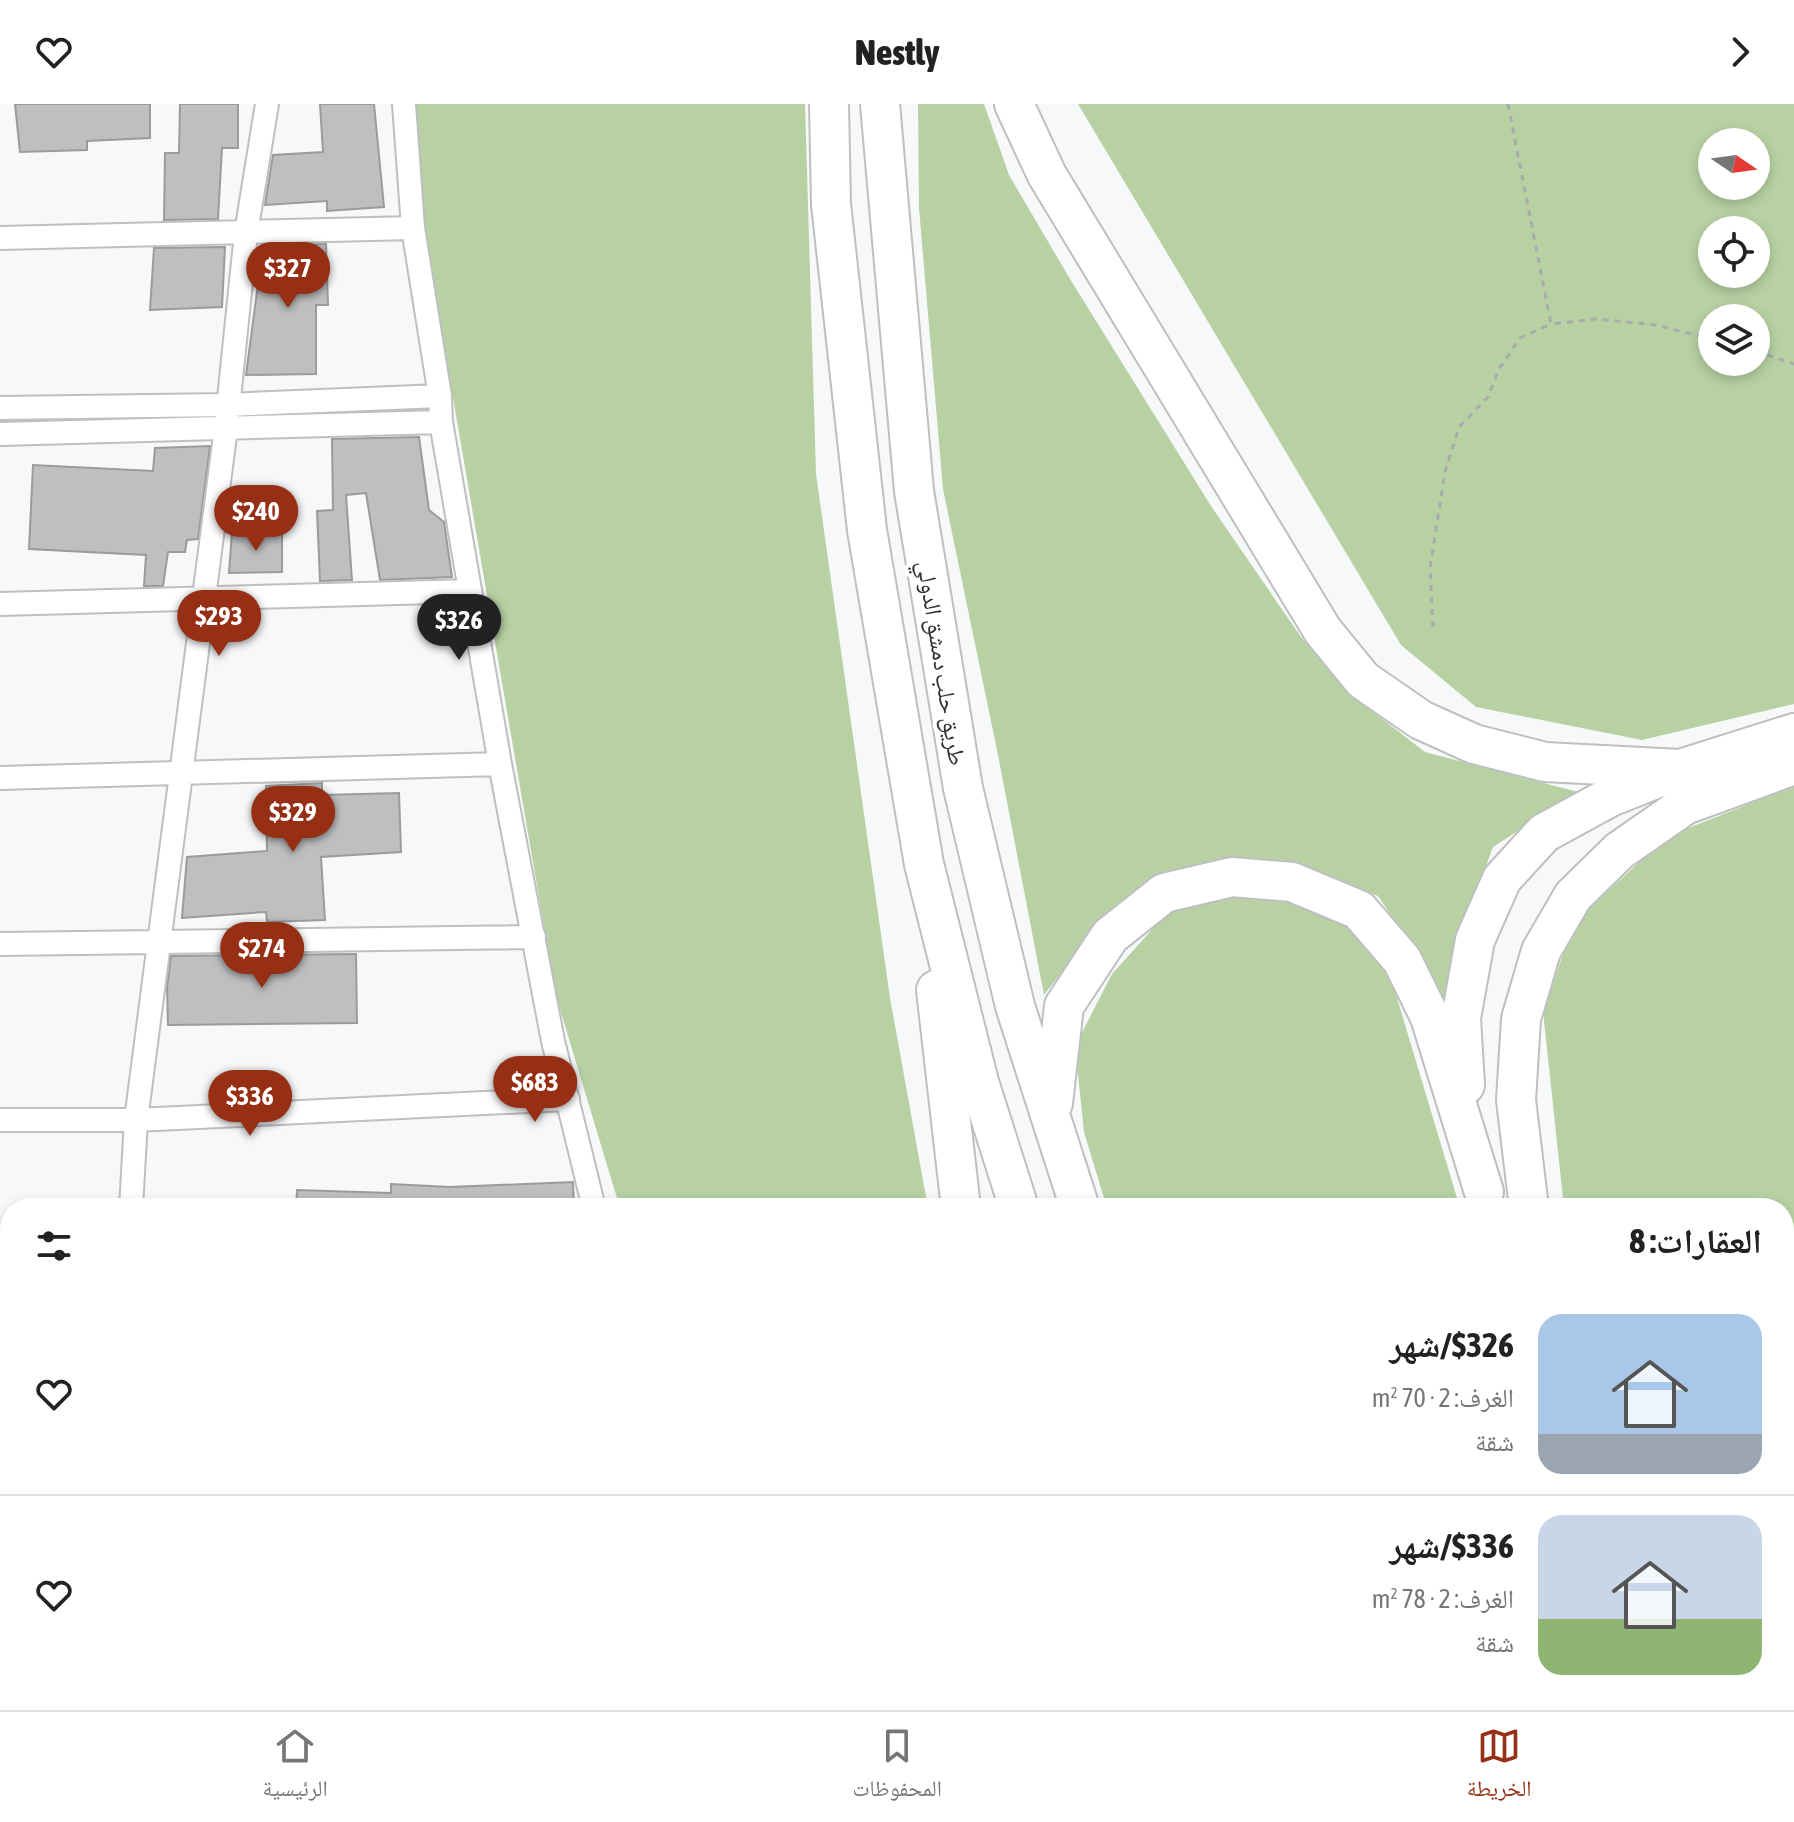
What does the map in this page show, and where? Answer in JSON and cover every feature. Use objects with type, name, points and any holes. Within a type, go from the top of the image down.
[{"type":"highway","points":[[829,104],[831,204],[867,530],[924,864],[947,1103],[960,1198]]},
{"type":"highway","name":"طريق حلب دمشق الدولي","points":[[880,104],[914,491],[963,788],[1015,1006],[1077,1198]]},
{"type":"highway","points":[[1014,104],[1047,175],[1323,631],[1363,680],[1421,720],[1474,744],[1545,762],[1682,787]]},
{"type":"highway","points":[[1528,1198],[1516,1100],[1521,1019],[1541,951],[1573,896],[1682,787],[1794,733]]},
{"type":"highway","points":[[1485,1198],[1464,1078],[1461,1018],[1475,940],[1502,879],[1544,833],[1610,797],[1682,787],[1794,765]]},
{"type":"highway","points":[[924,864],[979,1082],[1016,1198]]},
{"type":"highway","points":[[1052,1120],[1064,1006],[1110,936],[1164,893],[1232,877],[1292,882],[1359,910],[1402,960],[1430,1017],[1484,1198]]},
{"type":"street","points":[[132,1198],[136,1120],[226,428],[246,233],[267,104]]},
{"type":"street","points":[[404,104],[413,228],[440,396],[441,422],[500,764],[553,1041],[592,1198]]},
{"type":"street","points":[[0,238],[413,228]]},
{"type":"street","points":[[0,408],[227,405],[440,396]]},
{"type":"street","points":[[0,434],[441,422]]},
{"type":"street","points":[[0,604],[470,591]]},
{"type":"street","points":[[0,778],[500,764]]},
{"type":"street","points":[[0,944],[534,937]]},
{"type":"street","points":[[0,1120],[136,1120],[568,1099]]},
{"type":"path","points":[[1508,104],[1551,324]]},
{"type":"path","points":[[1433,627],[1430,568],[1445,472],[1459,427],[1488,397],[1499,369],[1520,338],[1551,324],[1596,319],[1656,325],[1698,336]]},
{"type":"path","points":[[1770,356],[1794,364]]},
{"type":"green space","points":[[411,104],[805,104],[816,474],[890,998],[926,1198],[617,1198],[556,996],[426,241]]},
{"type":"green space","points":[[918,104],[984,104],[1009,175],[1211,506],[1301,637],[1358,700],[1425,752],[1578,792],[1493,847],[1457,944],[1444,1014],[1412,946],[1378,896],[1296,865],[1234,858],[1166,871],[1101,921],[1044,995],[943,489],[919,208]]},
{"type":"green space","points":[[1078,104],[1794,104],[1794,704],[1642,740],[1476,707],[1401,645]]},
{"type":"green space","points":[[1794,786],[1794,1198],[1563,1198],[1543,1011],[1574,923],[1666,837]]},
{"type":"green space","points":[[1227,897],[1291,898],[1346,922],[1388,968],[1457,1198],[1104,1198],[1084,1132],[1075,1046],[1112,974],[1166,914]]},
{"type":"building","points":[[15,104],[150,104],[150,138],[87,141],[87,150],[20,152]]},
{"type":"building","points":[[180,104],[238,104],[238,148],[222,148],[218,219],[164,220],[165,153],[179,153]]},
{"type":"building","points":[[320,104],[374,104],[384,207],[327,211],[327,201],[265,205],[273,155],[323,152]]},
{"type":"building","points":[[326,244],[328,305],[316,305],[316,374],[246,375],[263,246]]},
{"type":"building","points":[[225,247],[222,307],[150,310],[154,248]]},
{"type":"building","points":[[419,437],[429,510],[444,522],[452,577],[380,580],[366,493],[346,495],[352,580],[320,581],[317,511],[333,510],[332,439]]},
{"type":"building","points":[[210,446],[198,539],[187,540],[185,552],[168,552],[163,586],[144,586],[146,555],[29,549],[33,465],[153,471],[155,448]]},
{"type":"building","points":[[232,532],[282,533],[282,572],[229,573]]},
{"type":"building","points":[[322,783],[322,795],[399,793],[401,852],[321,857],[325,920],[267,922],[266,912],[182,918],[187,857],[267,851],[266,786]]},
{"type":"building","points":[[356,954],[357,1023],[168,1025],[167,988],[171,956]]},
{"type":"building","points":[[573,1182],[574,1198],[297,1198],[297,1190],[391,1193],[391,1184],[450,1187]]}]
